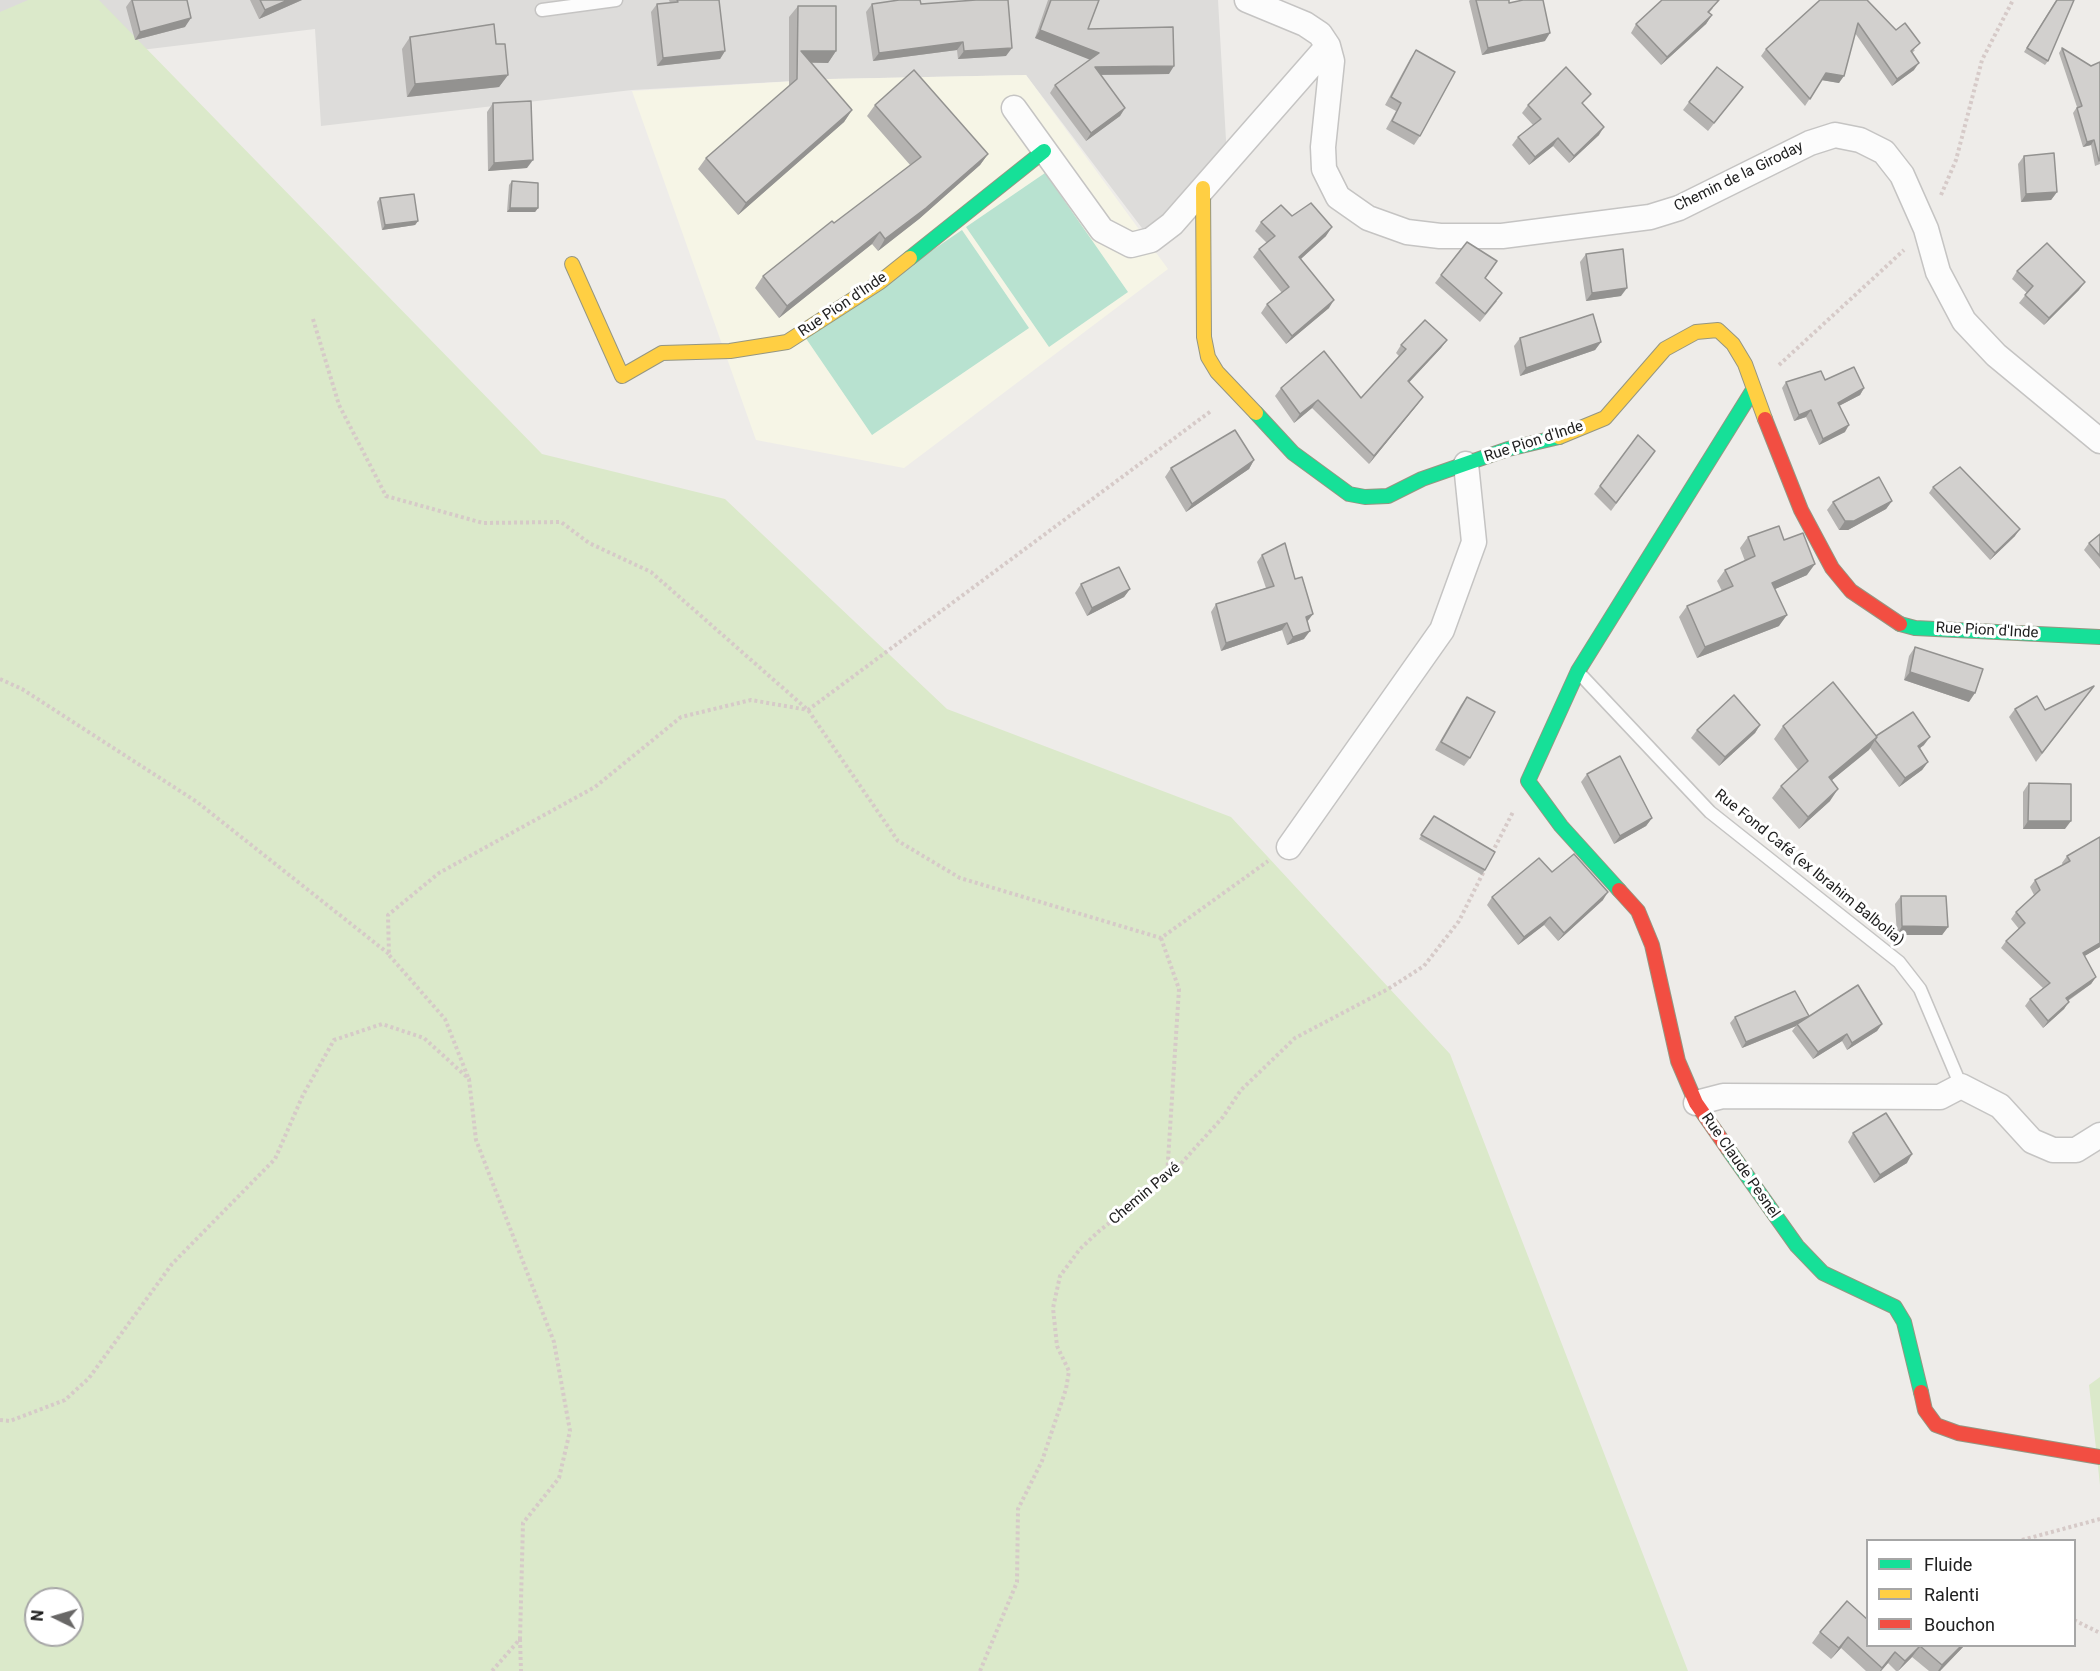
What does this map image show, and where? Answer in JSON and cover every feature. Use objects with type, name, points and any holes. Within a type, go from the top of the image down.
[{"type":"street","points":[[1014,108],[1102,230],[1131,245],[1151,240],[1172,224],[1328,46],[1320,33],[1305,24],[1247,0]]},
{"type":"street","name":"Chemin de la Giroday","points":[[1328,46],[1332,61],[1323,147],[1324,169],[1338,197],[1368,218],[1407,232],[1440,237],[1502,236],[1650,217],[1679,208],[1810,143],[1835,135],[1860,140],[1884,152],[1902,175],[1926,229],[1938,272],[1964,321],[1996,355],[2100,441]]},
{"type":"street","name":"Rue Pion d'Inde","points":[[572,264],[622,376],[662,353],[730,351],[787,342],[880,282],[1044,151]]},
{"type":"street","name":"Rue Pion d'Inde","points":[[1203,188],[1204,337],[1208,357],[1236,392],[1293,453],[1349,494],[1365,497],[1388,496],[1422,479],[1508,449],[1560,437],[1605,418],[1665,349],[1696,332],[1718,330],[1733,344],[1745,364],[1753,390],[1801,510],[1832,568],[1851,591],[1897,623],[1915,628],[1973,629],[2100,638]]},
{"type":"street","points":[[1696,1103],[1678,1061],[1652,945],[1638,911],[1561,826],[1528,781],[1578,671],[1753,390]]},
{"type":"street","points":[[1288,847],[1442,630],[1474,542],[1466,464]]},
{"type":"street","points":[[1962,1086],[2000,1106],[2032,1141],[2053,1150],[2076,1150],[2100,1135]]},
{"type":"street","name":"Rue Claude Pesnel","points":[[1962,1086],[1940,1097],[1723,1096],[1696,1103],[1797,1246],[1823,1273],[1894,1307],[1904,1322],[1924,1410],[1936,1425],[1958,1433],[2100,1457]]},
{"type":"lane","points":[[542,10],[616,0]]},
{"type":"lane","name":"Rue Fond Café (ex Ibrahim Balbolia)","points":[[1578,671],[1710,812],[1899,962],[1920,990],[1962,1086]]},
{"type":"path","points":[[1753,390],[1926,229],[1956,160],[1982,60],[2013,0]]},
{"type":"path","points":[[313,319],[339,405],[386,496],[483,523],[561,522],[589,543],[651,572],[808,710],[898,841],[960,878],[1161,938]]},
{"type":"path","points":[[389,955],[388,915],[430,880],[595,787],[681,717],[751,700],[808,710],[1236,392]]},
{"type":"path","points":[[0,679],[22,689],[197,802],[389,955],[445,1020],[469,1079],[476,1140],[554,1342],[570,1431],[559,1478],[523,1523],[521,1671]]},
{"type":"path","name":"Chemin Pavé","points":[[980,1671],[1017,1582],[1018,1509],[1042,1461],[1059,1412],[1069,1371],[1057,1346],[1053,1308],[1060,1276],[1080,1249],[1167,1176],[1223,1117],[1241,1090],[1295,1038],[1388,989],[1424,966],[1459,921],[1528,781]]},
{"type":"path","points":[[1161,938],[1288,847]]},
{"type":"path","points":[[1161,938],[1179,989],[1167,1176]]},
{"type":"path","points":[[0,1420],[10,1421],[65,1400],[88,1378],[172,1264],[275,1159],[303,1095],[334,1040],[382,1024],[424,1038],[469,1079]]},
{"type":"path","points":[[2026,1539],[2100,1519]]},
{"type":"path","points":[[2076,1621],[2100,1633]]},
{"type":"path","points":[[492,1671],[520,1639]]},
{"type":"shaded area","points":[[0,0],[1218,0],[1227,158],[1151,240],[1026,75],[830,79],[632,90],[321,126],[315,29],[0,67]]},
{"type":"shaded area","points":[[1026,75],[1168,269],[904,468],[756,440],[632,91],[830,79]]},
{"type":"green space","points":[[28,0],[99,0],[542,454],[725,499],[947,709],[1231,817],[1450,1054],[1688,1671],[0,1671],[0,12]]},
{"type":"green space","points":[[1045,173],[1128,292],[1049,347],[966,227]]},
{"type":"green space","points":[[962,230],[1029,328],[872,435],[805,337]]},
{"type":"green space","points":[[2100,1377],[2100,1485],[2089,1385]]},
{"type":"building","points":[[132,0],[187,0],[191,18],[140,32]]},
{"type":"building","points":[[260,0],[288,0],[265,10]]},
{"type":"building","points":[[677,0],[719,0],[725,51],[663,58],[657,4],[678,2]]},
{"type":"building","points":[[920,0],[921,4],[1008,0],[1012,48],[964,51],[963,42],[879,53],[872,4]]},
{"type":"building","points":[[1051,0],[1099,0],[1088,29],[1173,27],[1174,66],[1095,67],[1125,108],[1091,133],[1055,85],[1099,53],[1040,30]]},
{"type":"building","points":[[1476,0],[1509,0],[1509,3],[1543,0],[1550,33],[1488,48]]},
{"type":"building","points":[[1662,0],[1719,0],[1708,12],[1712,15],[1667,57],[1636,24]]},
{"type":"building","points":[[1820,0],[1867,0],[1896,30],[1905,23],[1920,43],[1911,51],[1919,63],[1897,79],[1858,23],[1844,76],[1826,73],[1810,99],[1766,49]]},
{"type":"building","points":[[2057,0],[2074,0],[2048,61],[2027,48]]},
{"type":"building","points":[[798,6],[836,6],[836,51],[801,51],[852,110],[746,203],[706,158],[797,79]]},
{"type":"building","points":[[494,24],[496,44],[505,44],[508,75],[415,84],[410,37]]},
{"type":"building","points":[[2062,48],[2091,66],[2100,62],[2099,161],[2094,140],[2087,142],[2077,108],[2082,106]]},
{"type":"building","points":[[1416,50],[1455,72],[1420,136],[1392,121],[1401,103],[1391,97]]},
{"type":"building","points":[[1566,67],[1591,94],[1582,103],[1604,127],[1574,156],[1558,138],[1535,157],[1518,137],[1541,119],[1528,105]]},
{"type":"building","points":[[1717,67],[1743,87],[1714,123],[1689,102]]},
{"type":"building","points":[[914,70],[988,154],[926,208],[885,239],[880,232],[787,306],[763,276],[832,221],[834,223],[921,157],[875,105]]},
{"type":"building","points":[[531,101],[533,160],[494,163],[493,103]]},
{"type":"building","points":[[2054,153],[2057,192],[2026,194],[2024,156]]},
{"type":"building","points":[[512,181],[538,183],[538,208],[510,208]]},
{"type":"building","points":[[414,194],[418,221],[385,225],[380,198]]},
{"type":"building","points":[[1311,203],[1332,227],[1299,257],[1334,300],[1292,336],[1267,304],[1289,287],[1259,249],[1275,236],[1261,222],[1281,205],[1292,216]]},
{"type":"building","points":[[1467,242],[1497,261],[1485,278],[1502,293],[1485,314],[1441,275]]},
{"type":"building","points":[[2047,243],[2085,282],[2049,318],[2025,295],[2033,286],[2017,271]]},
{"type":"building","points":[[1623,249],[1627,288],[1592,293],[1586,254]]},
{"type":"building","points":[[1593,314],[1601,342],[1526,368],[1520,338]]},
{"type":"building","points":[[1425,320],[1447,340],[1408,381],[1423,397],[1374,456],[1318,400],[1300,414],[1281,388],[1324,351],[1361,398],[1406,349],[1401,345]]},
{"type":"building","points":[[1854,367],[1864,388],[1838,403],[1849,425],[1823,439],[1811,410],[1799,415],[1786,382],[1821,371],[1825,380]]},
{"type":"building","points":[[1235,430],[1254,460],[1192,504],[1171,468]]},
{"type":"building","points":[[1638,435],[1655,451],[1616,503],[1600,486]]},
{"type":"building","points":[[1960,467],[2020,529],[1995,553],[1933,487]]},
{"type":"building","points":[[1879,477],[1892,501],[1854,521],[1845,521],[1833,502]]},
{"type":"building","points":[[1779,526],[1784,540],[1803,533],[1815,564],[1772,583],[1787,615],[1705,647],[1687,606],[1733,586],[1725,570],[1755,556],[1748,537]]},
{"type":"building","points":[[2100,534],[2100,556],[2089,543]]},
{"type":"building","points":[[1285,543],[1295,579],[1302,577],[1313,614],[1306,617],[1310,631],[1293,637],[1287,623],[1226,643],[1216,604],[1274,586],[1262,555]]},
{"type":"building","points":[[1119,567],[1130,589],[1092,608],[1081,584]]},
{"type":"building","points":[[1915,647],[1983,669],[1975,693],[1910,672]]},
{"type":"building","points":[[1833,682],[1877,737],[1829,777],[1838,789],[1808,817],[1781,786],[1808,761],[1783,726]]},
{"type":"building","points":[[2094,686],[2042,753],[2015,709],[2037,696],[2045,710]]},
{"type":"building","points":[[1734,695],[1760,725],[1725,757],[1697,730]]},
{"type":"building","points":[[1467,697],[1495,712],[1470,758],[1441,742]]},
{"type":"building","points":[[1913,712],[1930,737],[1918,746],[1928,762],[1905,778],[1875,740],[1876,736]]},
{"type":"building","points":[[1620,756],[1652,818],[1620,836],[1587,774]]},
{"type":"building","points":[[2029,783],[2071,784],[2071,821],[2028,821]]},
{"type":"building","points":[[1434,816],[1495,852],[1485,870],[1421,835]]},
{"type":"building","points":[[2100,837],[2100,943],[2083,953],[2096,977],[2066,998],[2069,1002],[2048,1021],[2030,999],[2050,983],[2006,941],[2025,923],[2016,912],[2040,890],[2035,880],[2070,861],[2067,856]]},
{"type":"building","points":[[1574,854],[1608,892],[1564,933],[1550,917],[1524,937],[1492,897],[1539,858],[1552,872]]},
{"type":"building","points":[[1901,896],[1946,896],[1948,927],[1902,926]]},
{"type":"building","points":[[1858,985],[1882,1024],[1852,1043],[1847,1034],[1818,1052],[1797,1024]]},
{"type":"building","points":[[1795,991],[1809,1016],[1746,1042],[1735,1017]]},
{"type":"building","points":[[1886,1113],[1912,1154],[1880,1175],[1853,1133]]},
{"type":"building","points":[[1847,1601],[1866,1618],[1866,1647],[1919,1647],[1905,1661],[1895,1652],[1882,1668],[1848,1637],[1839,1648],[1820,1632]]},
{"type":"building","points":[[1921,1647],[1960,1647],[1942,1665]]},
{"type":"traffic: fast","points":[[910,258],[1044,151]]},
{"type":"traffic: fast","points":[[1619,890],[1561,826],[1528,781],[1578,671],[1753,390]]},
{"type":"traffic: fast","points":[[1256,413],[1293,453],[1349,494],[1365,497],[1388,496],[1422,479],[1508,449],[1559,437]]},
{"type":"traffic: fast","points":[[1900,624],[1915,628],[2100,637]]},
{"type":"traffic: fast","points":[[1728,1149],[1797,1246],[1823,1273],[1895,1307],[1904,1322],[1921,1392]]},
{"type":"traffic: slow","points":[[1203,188],[1204,337],[1208,357],[1217,372],[1256,413]]},
{"type":"traffic: slow","points":[[572,264],[622,376],[662,353],[730,351],[787,342],[880,282],[910,258]]},
{"type":"traffic: slow","points":[[1559,437],[1605,418],[1665,349],[1696,332],[1718,330],[1733,344],[1745,364],[1765,419]]},
{"type":"traffic: jam","points":[[1765,419],[1801,510],[1832,568],[1851,591],[1900,624]]},
{"type":"traffic: jam","points":[[1619,890],[1638,911],[1652,945],[1678,1061],[1696,1103],[1728,1149]]},
{"type":"traffic: jam","points":[[1921,1392],[1925,1410],[1936,1425],[1958,1433],[2100,1457]]}]
